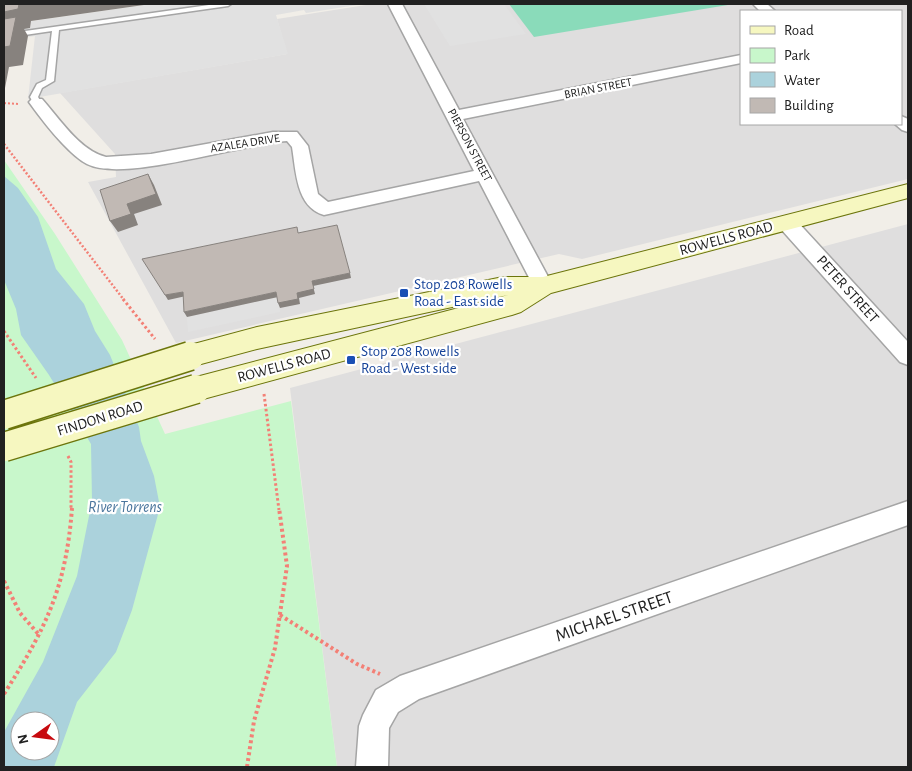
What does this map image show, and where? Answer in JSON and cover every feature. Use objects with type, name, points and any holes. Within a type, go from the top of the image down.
[{"type":"main road","name":"ROWELLS ROAD","points":[[190,356],[257,338],[502,286],[543,286],[908,191]]},
{"type":"main road","name":"ROWELLS ROAD","points":[[196,390],[260,371],[512,305],[543,286]]},
{"type":"main road","name":"FINDON ROAD","points":[[4,415],[190,356]]},
{"type":"main road","name":"FINDON ROAD","points":[[4,447],[196,390]]},
{"type":"street","name":"PIERSON STREET","points":[[395,4],[543,286]]},
{"type":"street","name":"BRIAN STREET","points":[[455,116],[740,60]]},
{"type":"street","name":"AZALEA DRIVE","points":[[37,102],[82,151],[94,161],[124,164],[273,137],[291,136],[300,146],[310,196],[324,209],[485,174]]},
{"type":"street","name":"PETER STREET","points":[[787,222],[908,356]]},
{"type":"street","name":"MICHAEL STREET","points":[[372,767],[374,726],[387,701],[411,687],[908,513]]},
{"type":"lane","points":[[4,36],[228,4]]},
{"type":"lane","points":[[37,102],[34,97],[36,88],[50,81],[56,28]]},
{"type":"path","points":[[4,144],[97,268],[161,346],[190,356]]},
{"type":"path","points":[[4,332],[24,359],[39,384]]},
{"type":"path","points":[[247,767],[254,721],[275,648],[287,566],[260,371]]},
{"type":"path","points":[[4,694],[40,636],[57,593],[68,549],[73,502],[71,462],[67,453]]},
{"type":"path","points":[[4,582],[20,613],[40,636]]},
{"type":"path","points":[[280,615],[357,664],[411,687]]},
{"type":"shaded area","points":[[151,4],[357,5],[306,13],[304,10],[276,15],[288,54],[28,99],[35,36],[4,40],[4,25]]},
{"type":"shaded area","points":[[372,4],[908,4],[908,179],[582,259],[559,254],[176,343],[88,182],[116,177],[115,154],[60,93],[287,54],[277,19]]},
{"type":"shaded area","points":[[424,4],[504,4],[526,34],[450,46]]},
{"type":"shaded area","points":[[908,224],[908,767],[337,767],[290,388]]},
{"type":"shaded area","points":[[278,297],[280,312],[188,332],[187,317]]},
{"type":"green space","points":[[509,4],[734,4],[534,37]]},
{"type":"green space","points":[[4,160],[55,234],[122,340],[165,434],[291,401],[337,767],[4,767]]},
{"type":"water","name":"River Torrens","points":[[4,176],[18,188],[38,217],[56,269],[84,304],[95,331],[110,355],[139,427],[141,441],[154,476],[160,507],[132,610],[116,652],[77,702],[60,750],[60,711],[16,711],[43,662],[77,576],[92,501],[91,444],[49,375],[21,335],[16,309],[4,280]]},
{"type":"water","points":[[10,721],[10,761],[56,761],[54,767],[4,767],[4,732]]},
{"type":"building","points":[[4,4],[19,4],[18,9],[4,12]]},
{"type":"building","points":[[16,17],[10,46],[4,47],[4,19]]},
{"type":"building","points":[[148,174],[156,194],[127,204],[131,214],[110,221],[100,190]]},
{"type":"building","points":[[337,225],[350,273],[312,281],[314,289],[297,293],[298,299],[278,303],[276,292],[184,312],[183,292],[165,295],[142,259],[297,227],[298,233]]},
{"type":"place","name":"Stop 208 Rowells Road - East side","points":[[404,293]]},
{"type":"place","name":"Stop 208 Rowells Road - West side","points":[[351,360]]}]
